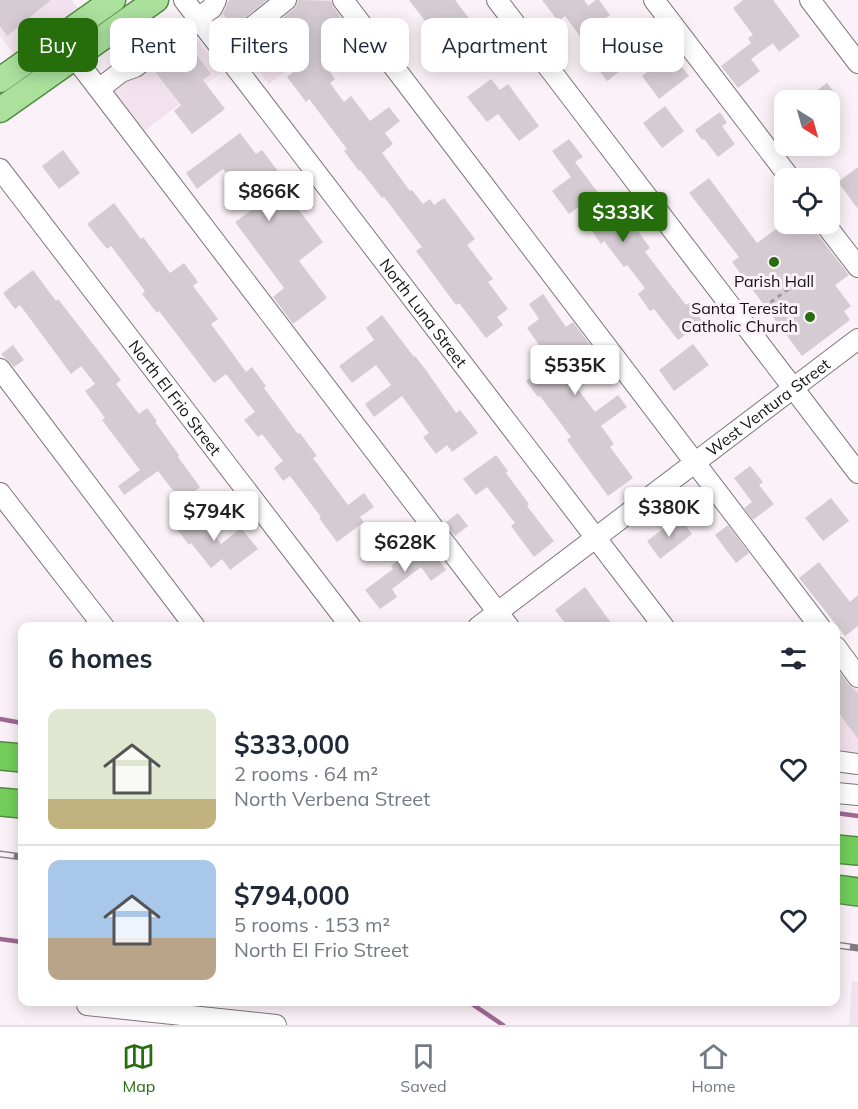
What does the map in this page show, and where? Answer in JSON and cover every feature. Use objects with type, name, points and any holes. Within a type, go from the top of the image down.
[{"type":"highway","points":[[0,756],[18,758]]},
{"type":"highway","points":[[0,802],[18,804]]},
{"type":"highway","points":[[840,849],[858,851]]},
{"type":"highway","points":[[840,890],[858,892]]},
{"type":"main road","points":[[98,42],[156,0]]},
{"type":"main road","points":[[0,80],[98,4]]},
{"type":"main road","points":[[0,110],[55,72]]},
{"type":"street","name":"North Luna Street","points":[[184,0],[209,32]]},
{"type":"street","points":[[99,89],[121,72],[135,67],[199,19],[212,8],[216,0]]},
{"type":"street","points":[[263,18],[286,0]]},
{"type":"street","points":[[343,0],[816,622]]},
{"type":"street","points":[[497,0],[858,473]]},
{"type":"street","points":[[654,0],[782,168]]},
{"type":"street","points":[[810,0],[858,63]]},
{"type":"street","points":[[86,72],[503,620]]},
{"type":"street","name":"North Luna Street","points":[[240,72],[660,622]]},
{"type":"street","name":"North El Frio Street","points":[[0,169],[347,622]]},
{"type":"street","points":[[833,234],[858,267]]},
{"type":"street","name":"West Ventura Street","points":[[503,620],[596,538],[858,339]]},
{"type":"street","points":[[0,369],[191,622]]},
{"type":"street","points":[[0,493],[100,622]]},
{"type":"street","points":[[840,652],[858,677]]},
{"type":"street","points":[[840,762],[858,764]]},
{"type":"street","points":[[840,793],[858,795]]},
{"type":"street","points":[[96,1006],[276,1025]]},
{"type":"path","points":[[755,314],[809,274]]},
{"type":"shaded area","points":[[0,0],[72,0],[83,15],[79,18],[18,18],[18,60],[0,36]]},
{"type":"shaded area","points":[[207,0],[351,0],[362,15],[358,18],[321,18],[321,45],[309,54],[309,18],[218,18],[206,3]]},
{"type":"shaded area","points":[[197,39],[209,55],[209,72],[222,72],[140,134],[98,78],[110,69],[110,72],[197,72]]},
{"type":"shaded area","points":[[260,72],[285,72],[269,84]]},
{"type":"shaded area","points":[[840,658],[858,683],[858,775],[840,773]]},
{"type":"shaded area","points":[[852,981],[858,982],[858,1025],[849,1025]]},
{"type":"building","points":[[0,0],[51,0],[29,18],[18,18],[18,27],[7,36],[0,26]]},
{"type":"building","points":[[230,0],[267,0],[244,18],[226,18],[223,14]]},
{"type":"building","points":[[298,0],[331,1],[341,18],[321,18],[321,72],[330,72],[335,79],[330,83],[344,102],[351,96],[370,121],[389,107],[400,121],[385,133],[393,144],[382,153],[410,191],[412,190],[423,204],[430,199],[434,205],[444,198],[475,239],[467,245],[493,279],[488,282],[508,309],[497,317],[503,325],[486,338],[459,303],[456,305],[416,251],[422,247],[384,197],[382,198],[359,171],[344,151],[347,149],[309,99],[306,102],[287,77],[293,72],[309,72],[309,18],[283,18],[297,5]]},
{"type":"building","points":[[409,0],[455,0],[469,18],[423,18]]},
{"type":"building","points":[[542,0],[584,0],[588,6],[599,0],[610,15],[606,18],[580,18],[580,36],[568,18],[565,16],[556,18]]},
{"type":"building","points":[[743,0],[773,0],[800,36],[779,52],[773,43],[751,59],[760,71],[738,88],[721,66],[751,43],[748,38],[753,35],[733,8]]},
{"type":"building","points":[[197,56],[211,74],[203,80],[225,109],[192,134],[174,111],[181,105],[155,72],[197,72]]},
{"type":"building","points":[[684,70],[689,76],[659,99],[642,76],[647,72],[684,72]]},
{"type":"building","points":[[600,72],[619,72],[607,81]]},
{"type":"building","points":[[491,79],[500,90],[508,84],[539,126],[519,141],[498,114],[487,122],[467,97]]},
{"type":"building","points":[[827,83],[832,90],[818,90]]},
{"type":"building","points":[[665,106],[684,131],[662,148],[643,123]]},
{"type":"building","points":[[720,112],[727,123],[722,126],[735,144],[718,157],[695,130]]},
{"type":"building","points":[[240,133],[256,154],[262,150],[280,174],[275,178],[323,242],[299,261],[327,298],[293,324],[273,297],[284,288],[235,222],[253,209],[223,169],[197,189],[186,173]]},
{"type":"building","points":[[569,139],[583,157],[575,162],[605,202],[613,196],[650,248],[645,252],[686,305],[689,303],[703,322],[678,340],[654,309],[650,311],[638,294],[645,288],[627,265],[624,267],[604,241],[601,244],[590,228],[595,224],[581,205],[569,214],[552,191],[571,177],[552,151]]},
{"type":"building","points":[[63,150],[80,173],[59,189],[42,166]]},
{"type":"building","points":[[858,167],[858,209],[840,185],[840,180]]},
{"type":"building","points":[[709,178],[757,243],[774,231],[774,234],[817,234],[849,275],[835,285],[851,306],[844,311],[850,320],[802,356],[732,262],[739,257],[689,193]]},
{"type":"building","points":[[114,203],[170,273],[184,263],[198,282],[193,286],[218,319],[211,324],[246,372],[252,367],[266,386],[264,388],[317,456],[313,458],[348,505],[364,493],[374,507],[360,517],[364,522],[337,542],[290,476],[283,481],[274,468],[283,461],[262,434],[258,437],[244,420],[255,412],[226,374],[214,383],[159,311],[157,313],[142,294],[145,291],[111,246],[107,249],[87,224]]},
{"type":"building","points":[[33,270],[121,380],[116,384],[139,414],[147,408],[200,487],[181,501],[158,471],[124,495],[118,486],[140,470],[102,420],[105,418],[85,391],[95,384],[81,366],[71,374],[20,305],[15,309],[3,293]]},
{"type":"building","points":[[543,294],[566,327],[573,322],[597,354],[567,375],[595,412],[618,395],[627,407],[601,426],[614,444],[610,447],[633,478],[608,496],[567,440],[571,437],[526,381],[551,362],[527,328],[539,319],[529,304]]},
{"type":"building","points":[[382,315],[456,413],[460,410],[478,433],[452,452],[447,445],[436,454],[423,437],[429,433],[402,396],[374,417],[365,404],[391,385],[376,365],[352,383],[339,366],[374,340],[366,328]]},
{"type":"building","points":[[693,344],[709,365],[674,391],[659,370]]},
{"type":"building","points":[[13,345],[24,360],[14,367],[1,354]]},
{"type":"building","points":[[496,455],[529,504],[527,506],[554,541],[534,557],[511,526],[515,523],[487,487],[476,495],[463,479]]},
{"type":"building","points":[[750,466],[763,482],[759,485],[774,504],[753,520],[744,508],[752,502],[734,478]]},
{"type":"building","points":[[831,498],[849,521],[823,541],[805,518]]},
{"type":"building","points":[[194,508],[221,544],[241,528],[258,549],[230,570],[222,559],[211,568],[173,524]]},
{"type":"building","points":[[458,513],[468,526],[455,536],[445,523]]},
{"type":"building","points":[[679,517],[692,534],[660,559],[647,541]]},
{"type":"building","points":[[728,525],[749,553],[736,563],[715,535]]},
{"type":"building","points":[[424,540],[446,570],[431,581],[421,567],[392,589],[397,597],[380,609],[365,590],[393,569],[391,566]]},
{"type":"building","points":[[819,562],[850,602],[858,595],[858,626],[845,636],[840,630],[840,622],[834,622],[799,578]]},
{"type":"building","points":[[585,587],[610,622],[564,622],[555,610]]},
{"type":"building","points":[[840,673],[858,693],[858,739],[840,714]]},
{"type":"waterway","points":[[0,719],[18,722]]},
{"type":"waterway","points":[[840,814],[858,816]]},
{"type":"waterway","points":[[0,939],[18,941]]},
{"type":"waterway","points":[[475,1006],[503,1025]]},
{"type":"railway","points":[[0,854],[18,856]]},
{"type":"railway","points":[[840,946],[858,948]]},
{"type":"place","name":"Parish Hall","points":[[774,262]]},
{"type":"place","name":"Santa Teresita Catholic Church","points":[[810,317]]}]
